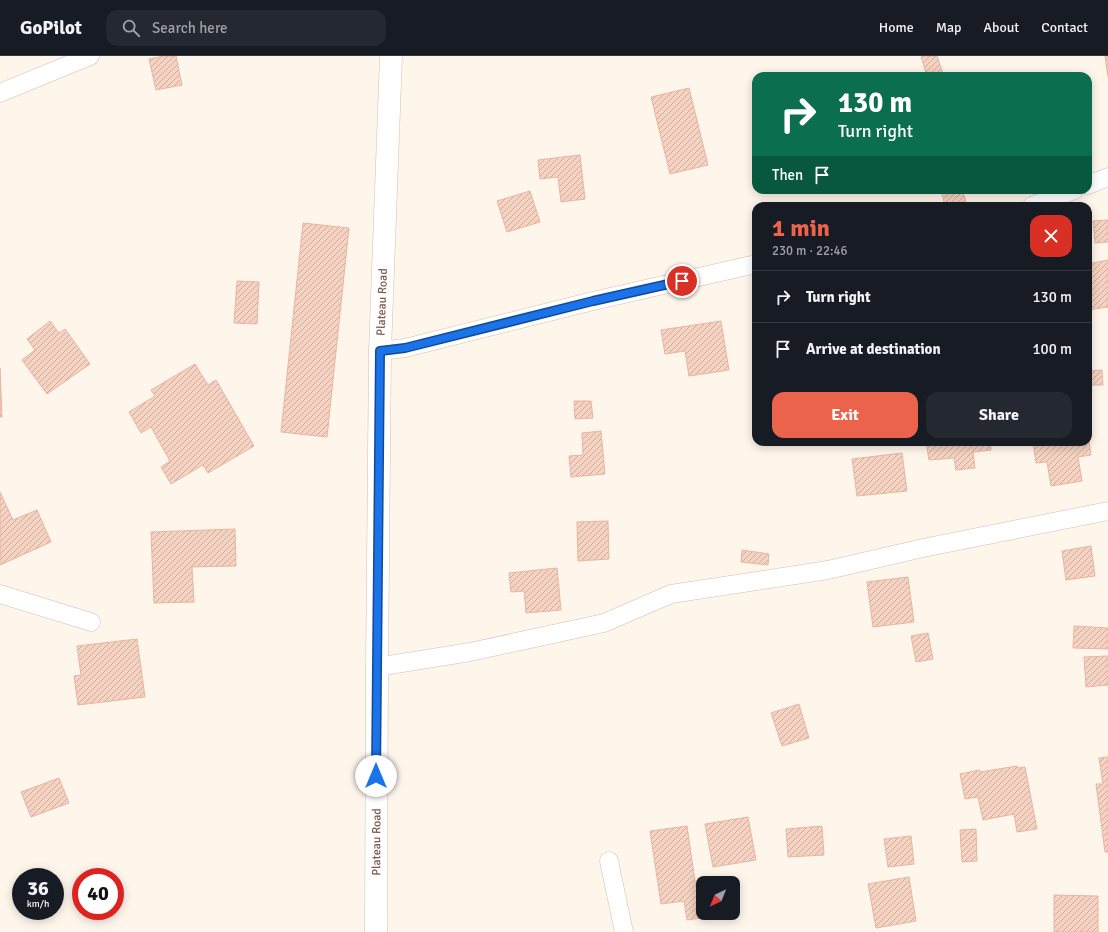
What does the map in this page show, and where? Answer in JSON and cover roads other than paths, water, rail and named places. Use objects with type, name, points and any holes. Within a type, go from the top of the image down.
[{"type":"street","points":[[0,93],[90,56]]},
{"type":"street","name":"Plateau Road","points":[[376,932],[380,351],[391,56]]},
{"type":"street","points":[[1092,183],[1108,177]]},
{"type":"street","points":[[1042,202],[1064,194]]},
{"type":"street","points":[[380,351],[405,348],[593,301],[752,265]]},
{"type":"street","points":[[377,667],[470,652],[604,623],[671,594],[828,570],[923,548],[1108,511]]},
{"type":"street","points":[[0,594],[91,622]]},
{"type":"street","points":[[608,861],[624,932]]}]
